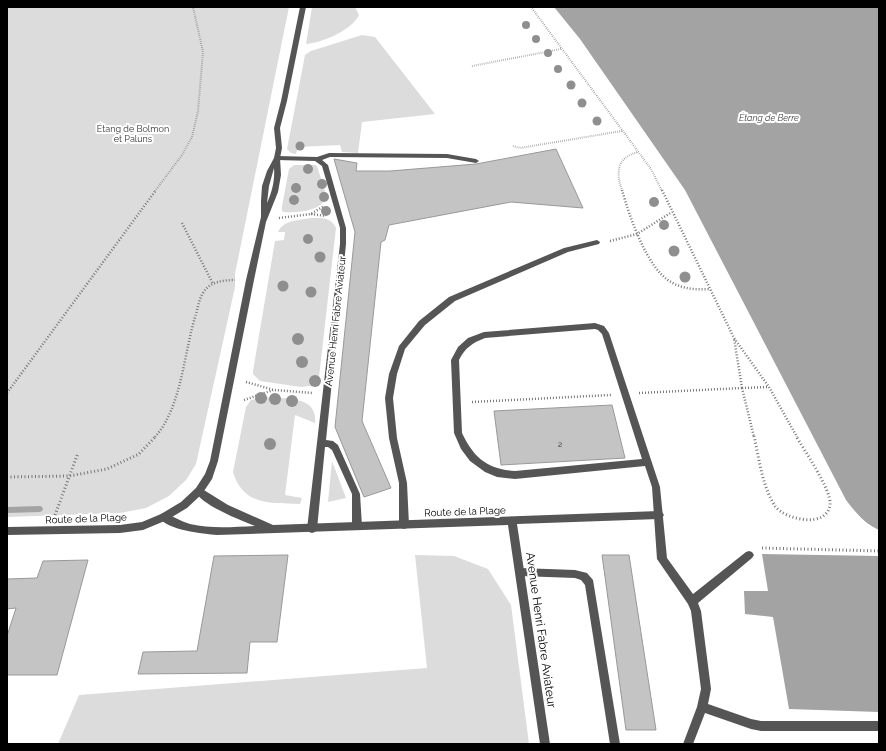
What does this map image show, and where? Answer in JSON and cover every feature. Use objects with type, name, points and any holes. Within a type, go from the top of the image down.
[{"type":"street","points":[[199,491],[209,476],[214,461],[250,280],[264,218],[275,192],[278,175],[277,158],[279,148],[277,128],[303,7]]},
{"type":"street","points":[[277,158],[317,159],[329,155],[420,155],[447,156],[476,161]]},
{"type":"street","name":"Avenue Henri Fabre Aviateur","points":[[312,528],[343,244],[343,228],[325,165],[317,159]]},
{"type":"street","points":[[404,525],[403,483],[392,438],[389,398],[393,374],[402,348],[422,323],[452,299],[566,250],[597,242]]},
{"type":"street","points":[[648,462],[515,475],[500,474],[488,469],[473,458],[464,446],[458,433],[455,360],[461,349],[471,340],[484,335],[596,326],[602,328],[605,333],[625,394],[648,462],[656,486],[662,559],[692,601],[696,611],[706,689],[702,707],[688,744]]},
{"type":"street","points":[[321,443],[330,444],[335,448],[356,494],[357,526]]},
{"type":"street","name":"Route de la Plage","points":[[7,530],[120,529],[143,526],[164,517],[184,505],[199,491],[210,501],[273,529]]},
{"type":"street","name":"Route de la Plage","points":[[164,517],[189,529],[212,531],[658,516]]},
{"type":"street","name":"Avenue Henri Fabre Aviateur","points":[[512,520],[545,744]]},
{"type":"street","points":[[692,601],[749,555]]},
{"type":"street","points":[[520,572],[575,574],[584,576],[590,583],[615,744]]},
{"type":"street","points":[[702,707],[761,726],[879,726]]},
{"type":"path","points":[[7,393],[182,155],[192,137],[198,111],[203,52],[192,7]]},
{"type":"path","points":[[531,7],[651,169],[734,338],[769,387],[828,492],[830,504],[826,513],[815,520],[789,516],[780,510],[773,502],[766,487],[742,388],[734,338]]},
{"type":"path","points":[[472,66],[562,49]]},
{"type":"path","points":[[513,146],[520,148],[622,131]]},
{"type":"path","points":[[638,152],[627,155],[620,163],[618,177],[636,234],[650,261],[665,279],[679,286],[710,289]]},
{"type":"path","points":[[277,218],[311,214],[335,200]]},
{"type":"path","points":[[597,242],[616,240],[636,234],[672,212]]},
{"type":"path","points":[[182,223],[213,284]]},
{"type":"path","points":[[7,477],[69,476],[107,469],[139,454],[164,427],[178,390],[193,323],[203,293],[213,284],[225,280],[250,280]]},
{"type":"path","points":[[246,382],[274,390],[327,394]]},
{"type":"path","points":[[457,403],[769,387]]},
{"type":"path","points":[[244,400],[274,390]]},
{"type":"path","points":[[54,517],[78,453]]},
{"type":"path","points":[[749,555],[762,548],[879,551]]},
{"type":"green space","name":"Étang de Bolmon et Paluns","points":[[7,7],[289,7],[235,274],[235,287],[196,464],[186,480],[169,496],[146,508],[120,513],[7,517]]},
{"type":"green space","points":[[312,7],[355,7],[359,15],[350,26],[336,35],[306,44]]},
{"type":"green space","points":[[362,35],[375,37],[435,114],[362,122],[358,153],[342,152],[340,145],[298,147],[296,154],[291,153],[287,149],[305,55],[311,51]]},
{"type":"green space","points":[[294,165],[317,166],[327,198],[319,206],[308,210],[284,212],[282,211],[282,206],[289,169]]},
{"type":"green space","points":[[322,218],[329,220],[336,228],[319,377],[316,382],[310,386],[301,387],[260,381],[253,374],[253,371],[275,241],[284,240],[285,232],[278,232],[284,225],[292,221]]},
{"type":"green space","points":[[265,397],[299,400],[311,407],[315,414],[315,423],[295,415],[285,495],[302,498],[300,504],[269,502],[251,497],[238,483],[233,472],[246,407],[251,400]]},
{"type":"green space","points":[[332,461],[346,498],[328,502]]},
{"type":"green space","points":[[415,555],[454,556],[488,569],[511,605],[529,744],[58,744],[79,695],[427,668]]},
{"type":"water","name":"Étang de Berre","points":[[554,7],[879,7],[879,530],[865,521],[846,500],[685,190],[580,39]]},
{"type":"water","points":[[762,554],[879,556],[879,712],[789,709],[773,617],[745,614],[744,591],[768,591]]},
{"type":"building","points":[[556,149],[583,208],[511,202],[389,225],[385,240],[381,242],[362,421],[391,488],[364,497],[335,427],[355,232],[334,159],[357,163],[356,171],[390,171],[476,164]]},
{"type":"building","points":[[612,405],[625,458],[501,465],[494,411]]},
{"type":"building","points":[[288,555],[277,642],[250,642],[247,673],[138,674],[143,652],[197,651],[214,556]]},
{"type":"building","points":[[602,555],[629,555],[656,730],[626,730]]},
{"type":"building","points":[[88,560],[57,675],[7,675],[7,636],[16,608],[7,609],[7,579],[37,578],[43,561]]},
{"type":"waterway","points":[[7,510],[40,509]]}]
